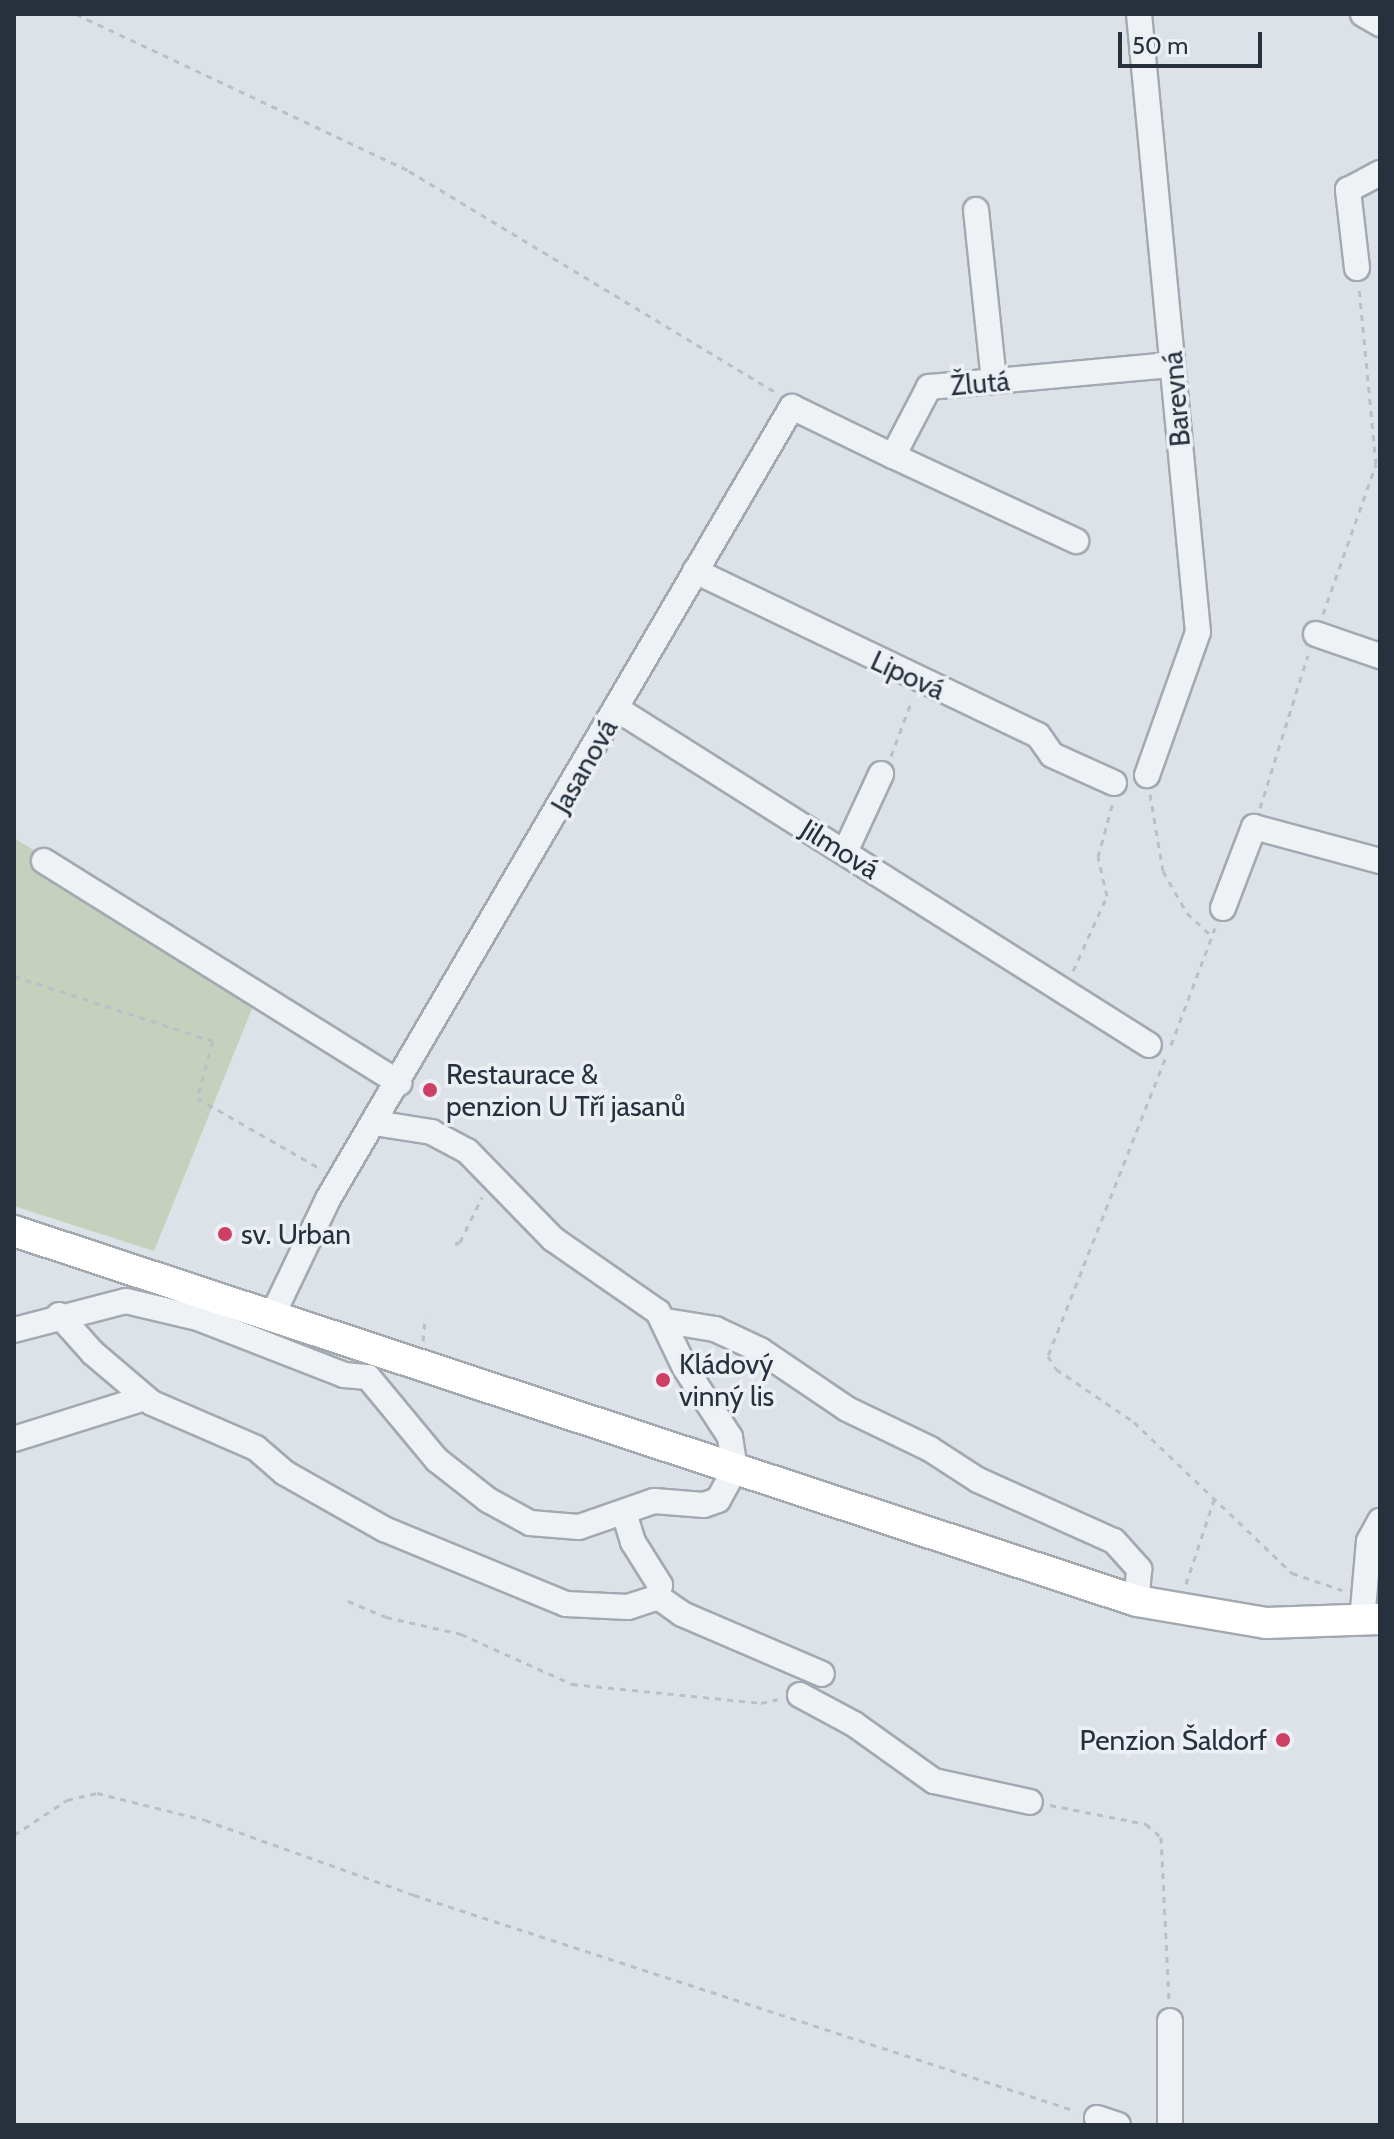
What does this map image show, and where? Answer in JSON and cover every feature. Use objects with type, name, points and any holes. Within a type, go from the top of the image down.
[{"type":"main road","points":[[14,1231],[272,1316],[376,1364],[735,1469],[1137,1601],[1177,1611],[1266,1623],[1369,1613]]},
{"type":"street","name":"Barevná","points":[[1139,14],[1198,632],[1147,775]]},
{"type":"street","points":[[1363,14],[1380,24]]},
{"type":"street","points":[[1357,268],[1348,190],[1380,173]]},
{"type":"street","points":[[976,210],[994,381]]},
{"type":"street","name":"Žlutá","points":[[893,456],[929,387],[1172,365]]},
{"type":"street","points":[[792,407],[1076,541]]},
{"type":"street","name":"Jasanová","points":[[272,1316],[319,1216],[792,407]]},
{"type":"street","name":"Lipová","points":[[695,571],[1038,735],[1052,755],[1114,783]]},
{"type":"street","points":[[1316,634],[1380,656]]},
{"type":"street","name":"Jilmová","points":[[617,709],[1149,1045]]},
{"type":"street","points":[[845,852],[881,774]]},
{"type":"street","points":[[1223,908],[1254,827],[1380,861]]},
{"type":"street","points":[[44,861],[399,1083]]},
{"type":"street","points":[[14,1330],[59,1315],[126,1301],[198,1318],[344,1375],[376,1364],[437,1460],[488,1500],[530,1523],[579,1527],[654,1501],[704,1505],[718,1500],[735,1469],[730,1437],[685,1368],[666,1321],[649,1303],[553,1239],[478,1159],[443,1137],[374,1123]]},
{"type":"street","points":[[59,1315],[145,1398],[256,1448],[285,1473],[384,1529],[566,1604],[628,1607],[658,1597]]},
{"type":"street","points":[[666,1321],[715,1329],[760,1350],[847,1409],[930,1449],[978,1480],[1114,1541],[1139,1569],[1137,1601]]},
{"type":"street","points":[[14,1439],[145,1398]]},
{"type":"street","points":[[624,1512],[633,1542],[660,1585],[658,1597]]},
{"type":"street","points":[[1369,1613],[1369,1541],[1380,1521]]},
{"type":"street","points":[[658,1597],[682,1614],[822,1674]]},
{"type":"street","points":[[800,1695],[854,1724],[934,1781],[1030,1802]]},
{"type":"street","points":[[1170,2021],[1170,2125]]},
{"type":"path","points":[[76,14],[409,171],[749,374],[792,407]]},
{"type":"path","points":[[1254,827],[1316,634],[1376,464],[1357,268]]},
{"type":"path","points":[[881,774],[902,735],[920,681]]},
{"type":"path","points":[[1147,775],[1163,871],[1187,913],[1212,936]]},
{"type":"path","points":[[1063,989],[1107,896],[1098,857],[1113,810],[1114,783]]},
{"type":"path","points":[[1223,908],[1048,1356],[1056,1369],[1134,1422],[1292,1573],[1369,1613]]},
{"type":"path","points":[[14,976],[213,1041],[197,1098],[324,1171]]},
{"type":"path","points":[[455,1244],[460,1242],[482,1195],[508,1189]]},
{"type":"path","points":[[419,1354],[425,1317]]},
{"type":"path","points":[[1177,1611],[1214,1500]]},
{"type":"path","points":[[348,1601],[386,1617],[461,1634],[572,1684],[761,1703],[800,1695]]},
{"type":"path","points":[[14,1835],[67,1800],[97,1793],[205,1820],[414,1895],[1107,2122]]},
{"type":"path","points":[[1030,1802],[1110,1814],[1146,1824],[1161,1837],[1170,2021]]},
{"type":"green space","points":[[14,838],[260,989],[154,1251],[14,1206]]},
{"type":"place","name":"Restaurace & penzion U Tří jasanů","points":[[430,1090]]},
{"type":"place","name":"sv. Urban","points":[[225,1234]]},
{"type":"place","name":"Kládový vinný lis","points":[[663,1380]]},
{"type":"place","name":"Penzion Šaldorf","points":[[1283,1740]]}]
